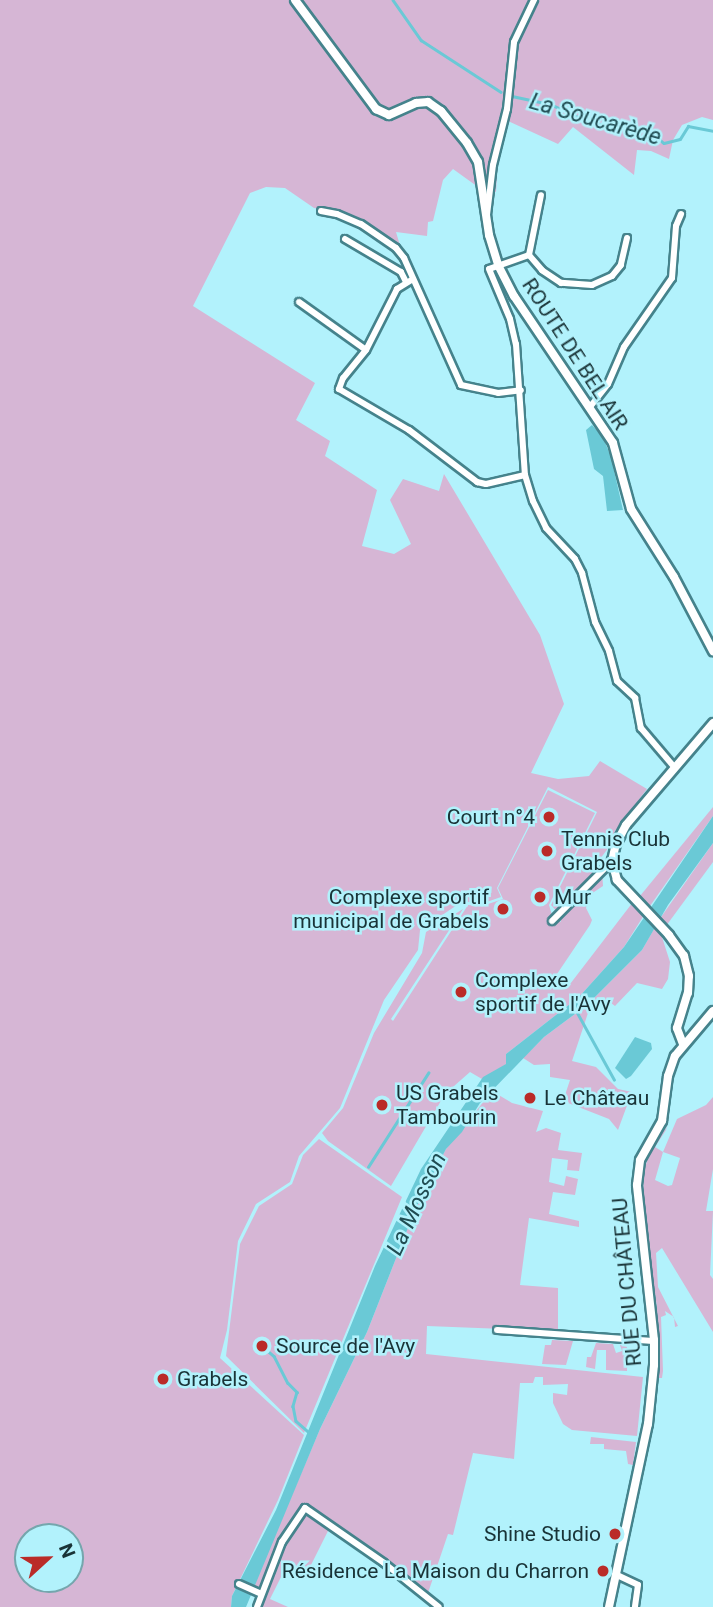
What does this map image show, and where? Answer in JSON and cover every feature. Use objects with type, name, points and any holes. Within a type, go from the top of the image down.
[{"type":"street","name":"ROUTE DE BEL AIR","points":[[295,0],[376,109],[389,115],[416,103],[428,102],[441,111],[467,144],[478,162],[486,215],[498,265],[520,306],[613,443],[627,499],[636,519],[674,577],[713,651]]},
{"type":"street","points":[[486,215],[493,165],[507,109],[514,42],[534,0]]},
{"type":"street","points":[[529,255],[541,195]]},
{"type":"street","points":[[321,211],[337,214],[361,225],[396,248],[461,385],[498,393],[521,390]]},
{"type":"street","points":[[590,407],[608,384],[611,370],[624,347],[671,278],[676,226],[681,214]]},
{"type":"street","points":[[529,255],[542,270],[561,283],[592,285],[612,276],[621,265],[626,238]]},
{"type":"street","points":[[345,239],[401,272],[410,281]]},
{"type":"street","points":[[529,255],[489,270],[510,319],[521,390],[525,475],[546,527],[575,559],[582,572],[595,622],[609,651],[617,681],[635,698],[641,728],[675,768]]},
{"type":"street","points":[[410,281],[397,289],[366,350],[343,378],[339,389],[409,430],[477,482],[486,484],[525,475]]},
{"type":"street","points":[[299,302],[366,350]]},
{"type":"street","points":[[683,1044],[678,1021],[688,993],[689,975],[684,956],[669,934],[626,891],[612,865],[616,844],[626,825],[713,723]]},
{"type":"street","points":[[552,921],[605,865],[612,865]]},
{"type":"street","points":[[683,1044],[713,1012]]},
{"type":"street","name":"RUE DU CHÂTEAU","points":[[609,1607],[648,1424],[654,1341],[639,1160],[662,1121],[668,1076],[683,1044]]},
{"type":"street","points":[[497,1330],[654,1341]]},
{"type":"street","points":[[257,1607],[259,1593],[282,1542],[305,1508],[384,1563],[439,1607]]},
{"type":"street","points":[[617,1575],[638,1586],[635,1607]]},
{"type":"street","points":[[239,1584],[259,1593]]},
{"type":"shaded area","points":[[0,0],[713,0],[713,120],[702,117],[682,125],[673,140],[669,159],[651,151],[637,150],[634,175],[573,127],[558,144],[508,121],[498,156],[496,192],[478,187],[453,169],[443,180],[433,221],[428,222],[427,236],[396,232],[401,249],[361,222],[338,212],[314,208],[285,188],[266,187],[250,193],[193,306],[315,383],[296,420],[330,441],[325,456],[377,490],[362,546],[394,554],[411,544],[390,500],[403,479],[439,491],[444,474],[540,635],[564,704],[531,773],[558,779],[589,776],[600,761],[647,789],[615,831],[609,847],[594,867],[602,871],[603,886],[591,894],[586,908],[592,920],[590,925],[557,974],[567,988],[633,902],[644,915],[624,947],[579,997],[506,1054],[507,1064],[482,1079],[470,1072],[445,1094],[391,1186],[328,1141],[322,1133],[343,1108],[374,1033],[422,953],[426,932],[463,909],[391,1019],[393,1021],[468,905],[482,906],[503,899],[498,888],[548,790],[595,813],[549,905],[552,915],[561,922],[561,916],[551,905],[597,812],[548,787],[497,888],[501,897],[481,904],[463,901],[420,930],[418,950],[384,1000],[340,1108],[299,1156],[290,1182],[256,1204],[238,1241],[227,1330],[220,1358],[304,1435],[278,1500],[232,1596],[231,1607],[0,1607]]},
{"type":"shaded area","points":[[713,807],[713,816],[650,906],[640,896]]},
{"type":"shaded area","points":[[713,843],[713,862],[666,926],[659,920]]},
{"type":"shaded area","points":[[655,927],[661,934],[670,962],[668,979],[662,989],[637,983],[615,1006],[607,1000],[589,1010],[572,1061],[596,1067],[618,1089],[632,1092],[618,1130],[609,1119],[563,1101],[570,1080],[550,1077],[550,1064],[534,1065],[523,1058],[544,1037],[587,1005],[642,950]]},
{"type":"shaded area","points":[[492,1091],[512,1103],[543,1111],[536,1132],[546,1128],[561,1133],[558,1150],[582,1153],[579,1171],[567,1170],[568,1160],[552,1158],[549,1182],[564,1186],[566,1176],[578,1179],[575,1195],[553,1192],[549,1214],[579,1221],[579,1227],[529,1218],[520,1285],[558,1288],[558,1331],[427,1326],[426,1354],[643,1377],[637,1436],[572,1430],[563,1424],[553,1403],[553,1393],[567,1395],[568,1384],[543,1385],[543,1377],[535,1377],[533,1383],[520,1383],[514,1459],[473,1453],[453,1535],[448,1534],[428,1593],[386,1560],[303,1505],[277,1548],[259,1590],[253,1587],[320,1429],[367,1332],[415,1210],[446,1149]]},
{"type":"shaded area","points":[[713,1097],[713,1169],[706,1211],[713,1211],[710,1275],[713,1279],[713,1332],[662,1248],[656,1253],[658,1287],[673,1316],[665,1311],[666,1315],[661,1317],[662,1378],[658,1378],[657,1308],[644,1214],[643,1173],[650,1152],[666,1128],[670,1114],[666,1130],[655,1147],[663,1152],[677,1119],[706,1105]],"holes":[[[663,1152],[680,1158],[672,1185],[655,1180]]]},
{"type":"shaded area","points":[[319,1139],[402,1197],[304,1433],[226,1356],[240,1244],[259,1206],[292,1184],[303,1155]]},
{"type":"shaded area","points":[[552,1340],[573,1341],[566,1365],[542,1364],[545,1345],[551,1345]]},
{"type":"shaded area","points":[[596,1343],[613,1344],[616,1353],[622,1351],[620,1345],[627,1347],[627,1371],[606,1370],[606,1350],[597,1350],[595,1369],[586,1367],[587,1357],[591,1357]]},
{"type":"shaded area","points":[[591,1437],[636,1442],[633,1465],[628,1464],[626,1451],[604,1449],[604,1444],[590,1444]]},
{"type":"shaded area","points":[[305,1513],[329,1529],[307,1573],[287,1565],[270,1599],[288,1607],[262,1607],[279,1556]]},
{"type":"water","points":[[592,425],[603,437],[611,457],[623,510],[607,511],[603,476],[594,469],[586,430]]},
{"type":"water","name":"La Mosson","points":[[713,816],[713,843],[668,905],[642,950],[587,1005],[544,1037],[480,1103],[462,1132],[446,1149],[415,1210],[367,1332],[320,1429],[246,1607],[231,1607],[232,1596],[276,1510],[375,1266],[421,1169],[483,1077],[506,1064],[506,1054],[579,997],[624,947]]},
{"type":"water","points":[[635,1037],[651,1043],[652,1049],[626,1079],[615,1068]]},
{"type":"waterway","name":"La Soucarède","points":[[393,0],[421,40],[501,92]]},
{"type":"waterway","name":"La Soucarède","points":[[512,96],[550,104],[591,123],[650,131],[664,143],[680,139],[688,126],[713,131]]},
{"type":"waterway","points":[[577,1012],[614,1079]]},
{"type":"waterway","points":[[368,1167],[428,1073]]},
{"type":"waterway","points":[[262,1346],[274,1356],[288,1383],[297,1392],[293,1406],[296,1421],[310,1433]]},
{"type":"place","name":"Court n°4","points":[[549,817]]},
{"type":"place","name":"Tennis Club Grabels","points":[[547,851]]},
{"type":"place","name":"Mur","points":[[540,897]]},
{"type":"place","name":"Complexe sportif municipal de Grabels","points":[[503,909]]},
{"type":"place","name":"Complexe sportif de l'Avy","points":[[461,992]]},
{"type":"place","name":"Le Château","points":[[530,1098]]},
{"type":"place","name":"US Grabels Tambourin","points":[[382,1105]]},
{"type":"place","name":"Source de l'Avy","points":[[262,1346]]},
{"type":"place","name":"Grabels","points":[[163,1379]]},
{"type":"place","name":"Shine Studio","points":[[615,1534]]},
{"type":"place","name":"Résidence La Maison du Charron","points":[[603,1571]]}]
